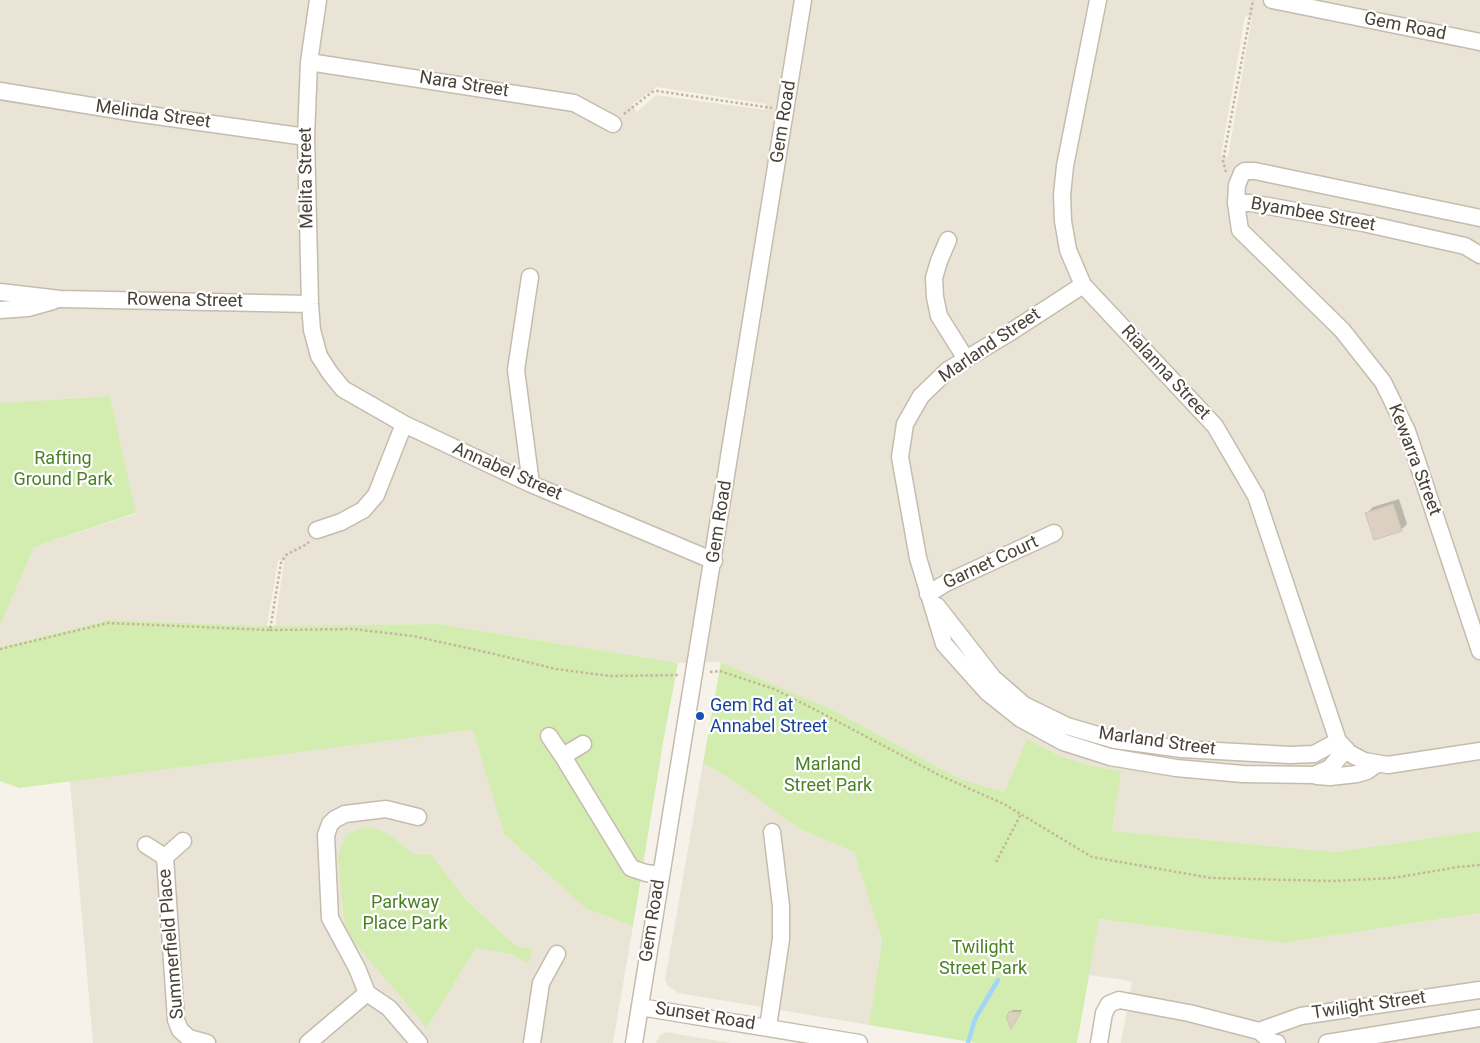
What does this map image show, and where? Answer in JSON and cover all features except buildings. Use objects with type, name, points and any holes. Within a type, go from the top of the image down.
[{"type":"street","name":"Melita Street","points":[[318,0],[309,62],[306,137],[310,304],[312,330],[319,356]]},
{"type":"street","name":"Gem Road","points":[[634,1043],[804,0]]},
{"type":"street","name":"Rialanna Street","points":[[1098,0],[1065,166],[1062,195],[1063,221],[1068,250],[1083,285],[1216,426],[1256,496],[1342,745]]},
{"type":"street","name":"Gem Road","points":[[1272,0],[1480,42]]},
{"type":"street","name":"Nara Street","points":[[309,62],[574,103],[613,124]]},
{"type":"street","name":"Melinda Street","points":[[0,91],[135,113],[306,137]]},
{"type":"street","name":"Byambee Street","points":[[1480,218],[1255,171],[1245,171],[1242,173],[1237,185],[1236,202],[1363,223],[1465,246],[1480,255]]},
{"type":"street","name":"Kewarra Street","points":[[1236,202],[1240,230],[1342,330],[1382,382],[1407,431],[1480,651]]},
{"type":"street","points":[[948,240],[939,260],[934,278],[935,297],[939,316],[966,360]]},
{"type":"street","points":[[530,277],[516,370],[531,484]]},
{"type":"street","name":"Marland Street","points":[[1083,285],[948,370],[921,396],[906,424],[900,458],[918,558],[944,644],[987,692],[1021,720],[1063,742],[1110,757],[1176,768],[1243,774],[1330,776],[1357,774],[1377,764]]},
{"type":"street","name":"Rowena Street","points":[[0,292],[60,299],[310,304]]},
{"type":"street","name":"Rowena Street","points":[[0,310],[28,308],[60,299]]},
{"type":"street","name":"Annabel Street","points":[[319,356],[343,389],[404,424],[531,484],[714,561]]},
{"type":"street","points":[[318,530],[341,522],[363,510],[376,495],[404,424]]},
{"type":"street","name":"Garnet Court","points":[[928,594],[946,582],[1054,533]]},
{"type":"street","name":"Marland Street","points":[[928,594],[956,633],[993,678],[1024,705],[1067,726],[1115,740],[1182,749],[1298,754],[1314,754],[1342,745],[1364,761],[1388,765],[1480,751]]},
{"type":"street","points":[[549,736],[630,868],[660,875]]},
{"type":"street","points":[[563,756],[583,744]]},
{"type":"street","points":[[1314,775],[1330,768],[1342,745]]},
{"type":"street","points":[[418,817],[386,809],[345,814],[330,824],[326,836],[330,918],[357,968],[367,993],[389,1008],[419,1043]]},
{"type":"street","points":[[768,1027],[781,939],[781,906],[772,832]]},
{"type":"street","name":"Summerfield Place","points":[[165,857],[183,841]]},
{"type":"street","name":"Summerfield Place","points":[[146,845],[165,857]]},
{"type":"street","name":"Summerfield Place","points":[[165,857],[176,1020],[180,1030],[188,1038],[207,1043]]},
{"type":"street","points":[[532,1043],[541,984],[557,954]]},
{"type":"street","name":"Twilight Street","points":[[1260,1037],[1301,1016],[1480,990]]},
{"type":"street","points":[[308,1043],[367,993]]},
{"type":"street","points":[[1099,1043],[1104,1013],[1109,1004],[1119,1000],[1188,1013],[1277,1043]]},
{"type":"street","name":"Sunset Road","points":[[640,1007],[859,1043]]},
{"type":"street","name":"Twilight Street","points":[[1326,1043],[1480,1018]]},
{"type":"path","points":[[1228,177],[1223,161],[1253,0]]},
{"type":"path","points":[[613,124],[628,110],[652,92],[657,91],[786,110]]},
{"type":"path","points":[[270,630],[281,563],[286,555],[307,544],[318,530]]},
{"type":"path","points":[[0,649],[108,623],[270,630],[352,629],[413,636],[556,669],[610,676],[695,674],[720,671],[774,690],[812,708],[938,775],[1004,804],[1092,857],[1211,878],[1332,881],[1393,878],[1480,864]]},
{"type":"path","points":[[996,862],[1021,814]]},
{"type":"shaded area","points":[[0,0],[1480,0],[1480,831],[1335,852],[1112,831],[1120,771],[1088,765],[1058,755],[1027,739],[1004,792],[960,779],[833,710],[721,662],[678,663],[439,624],[275,626],[284,561],[278,560],[267,626],[108,620],[0,647],[0,626],[34,547],[136,514],[110,396],[0,403]],"holes":[[[1245,16],[1252,17],[1228,157],[1221,156]],[[657,87],[766,104],[765,110],[656,95],[637,112],[631,105]]]},
{"type":"shaded area","points":[[474,730],[504,834],[586,909],[633,926],[613,1043],[93,1043],[70,781]],"holes":[[[390,835],[415,855],[431,854],[467,901],[516,946],[532,948],[529,964],[510,954],[476,948],[427,1028]]]},
{"type":"shaded area","points":[[703,763],[726,776],[798,828],[854,852],[882,941],[869,1025],[678,993],[668,986],[665,980]]},
{"type":"shaded area","points":[[1480,913],[1480,1043],[1121,1043],[1132,981],[1089,975],[1098,919],[1284,943]]},
{"type":"shaded area","points":[[666,1032],[731,1043],[656,1043],[660,1035]]},
{"type":"green space","name":"Rafting Ground Park","points":[[110,396],[136,513],[34,547],[0,626],[0,403]]},
{"type":"green space","points":[[108,620],[267,626],[439,624],[678,663],[633,926],[586,909],[504,834],[473,730],[19,788],[0,781],[0,647]]},
{"type":"green space","points":[[721,662],[833,710],[960,779],[1004,792],[1027,739],[1058,755],[1088,765],[1121,771],[1112,831],[1335,852],[1480,831],[1480,913],[1284,943],[1099,919],[1077,1043],[976,1043],[869,1025],[882,941],[854,852],[798,828],[726,776],[703,763]]},
{"type":"green space","name":"Parkway Place Park","points":[[368,827],[390,835],[415,855],[431,854],[467,901],[516,946],[532,948],[529,964],[510,954],[476,948],[427,1028],[351,938],[344,921],[338,857],[346,835]]},
{"type":"waterway","points":[[968,1043],[975,1019],[998,980]]},
{"type":"place","name":"Gem Rd at Annabel Street","points":[[700,716]]},
{"type":"park label","name":"Marland Street Park","points":[[828,775]]},
{"type":"park label","name":"Twilight Street Park","points":[[983,958]]}]
